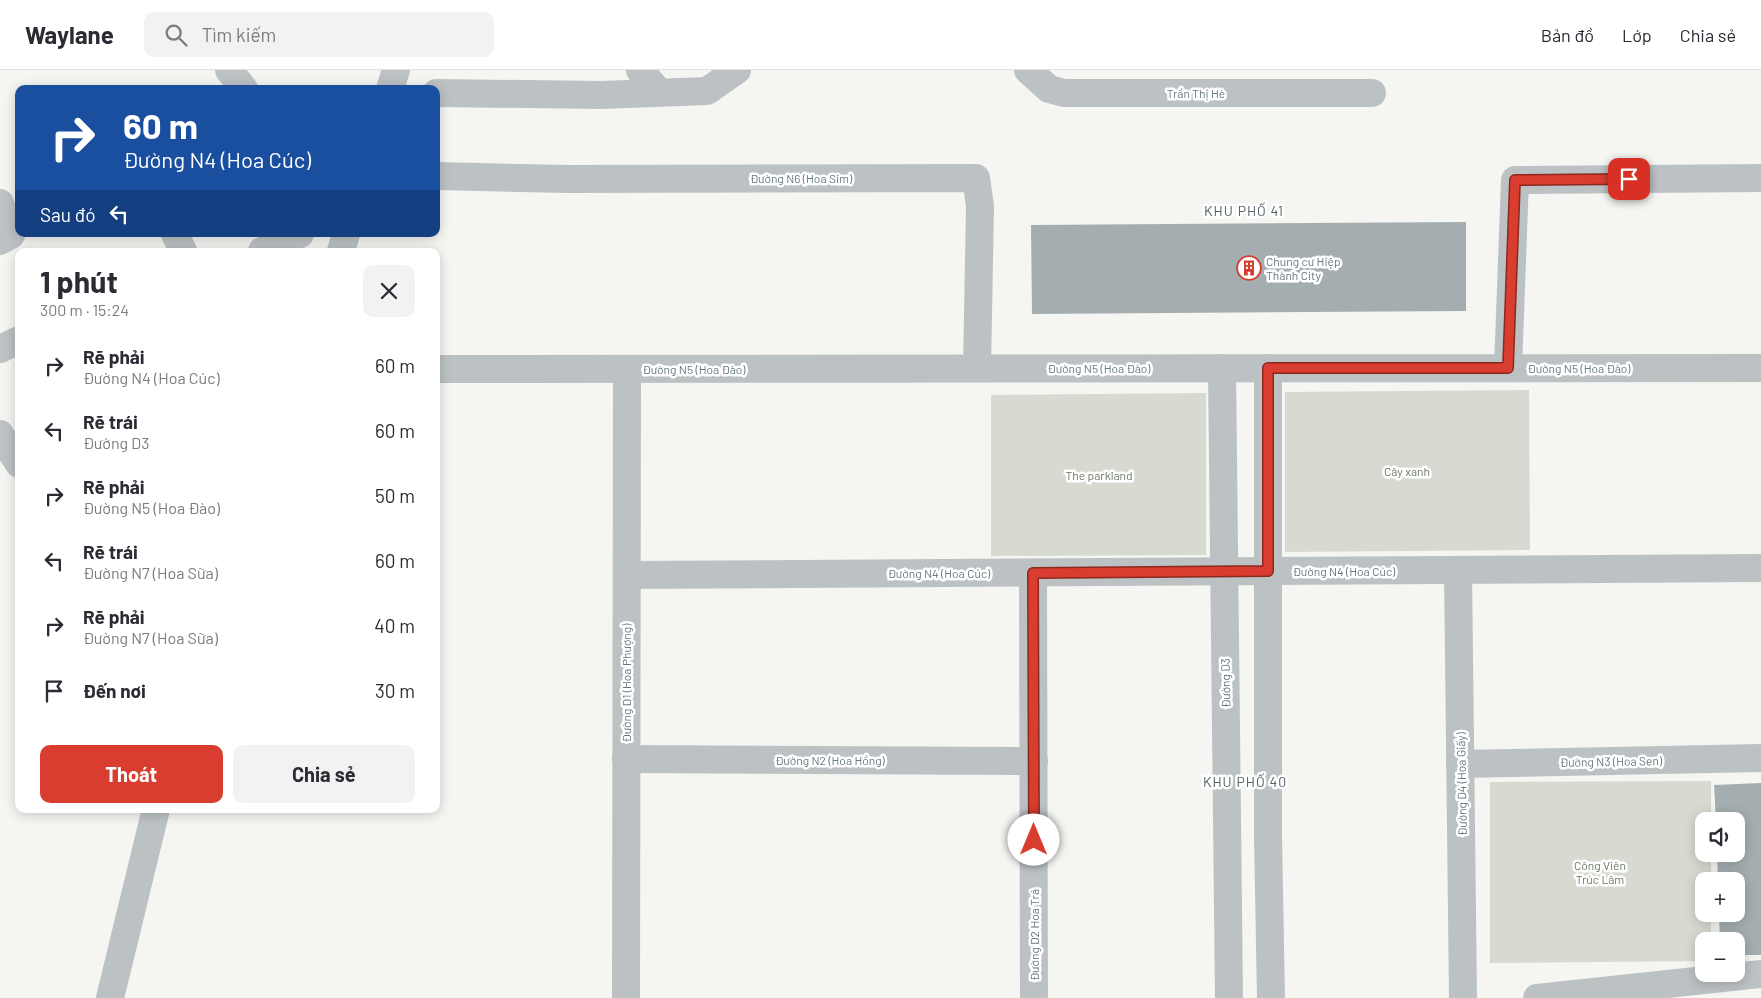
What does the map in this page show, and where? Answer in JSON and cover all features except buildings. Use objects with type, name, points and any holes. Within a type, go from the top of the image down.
[{"type":"street","points":[[229,70],[241,85]]},
{"type":"street","points":[[391,85],[396,70]]},
{"type":"street","points":[[640,70],[659,92]]},
{"type":"street","points":[[440,93],[601,95],[707,91],[737,70]]},
{"type":"street","name":"Trần Thị Hè","points":[[1028,70],[1049,89],[1064,92],[1372,93]]},
{"type":"street","name":"Đường N6 (Hoa Sim)","points":[[440,176],[976,178],[980,206],[977,368]]},
{"type":"street","points":[[1508,368],[1515,180],[1761,178]]},
{"type":"street","points":[[0,203],[10,242]]},
{"type":"street","points":[[269,248],[293,237]]},
{"type":"street","points":[[0,349],[15,342]]},
{"type":"street","name":"Đường N5 (Hoa Đào)","points":[[440,368],[1761,368]]},
{"type":"street","name":"Đường D3","points":[[1222,368],[1229,998]]},
{"type":"street","points":[[1268,368],[1268,826],[1271,998]]},
{"type":"street","name":"Đường D1 (Hoa Phượng)","points":[[626,998],[627,369]]},
{"type":"street","points":[[0,434],[15,458]]},
{"type":"street","name":"Đường N4 (Hoa Cúc)","points":[[626,576],[1761,568]]},
{"type":"street","name":"Đường D4 (Hoa Giấy)","points":[[1458,570],[1463,998]]},
{"type":"street","name":"Đường D2 Hoa Trá","points":[[1033,573],[1034,998]]},
{"type":"street","name":"Đường N2 (Hoa Hồng)","points":[[626,758],[1034,761]]},
{"type":"street","name":"Đường N3 (Hoa Sen)","points":[[1460,764],[1761,758]]},
{"type":"street","points":[[110,998],[155,813]]},
{"type":"street","points":[[1537,998],[1761,974]]},
{"type":"green space","name":"Cây xanh","points":[[1529,390],[1530,550],[1285,552],[1285,392]]},
{"type":"green space","name":"The parkland","points":[[1206,393],[1206,555],[991,556],[991,395]]},
{"type":"green space","name":"Công Viên Trúc Lâm","points":[[1711,781],[1711,812],[1695,812],[1695,862],[1711,862],[1711,872],[1695,872],[1695,922],[1711,922],[1711,932],[1695,932],[1695,961],[1490,963],[1490,782]]},
{"type":"place","name":"Chung cư Hiệp Thành City","points":[[1249,268]]},
{"type":"district","name":"KHU PHỐ 41","points":[[1244,210]]},
{"type":"district","name":"KHU PHỐ 40","points":[[1245,781]]},
{"type":"route","points":[[1034,840],[1033,573],[1268,571],[1268,368],[1508,368],[1515,180],[1629,179]]}]
